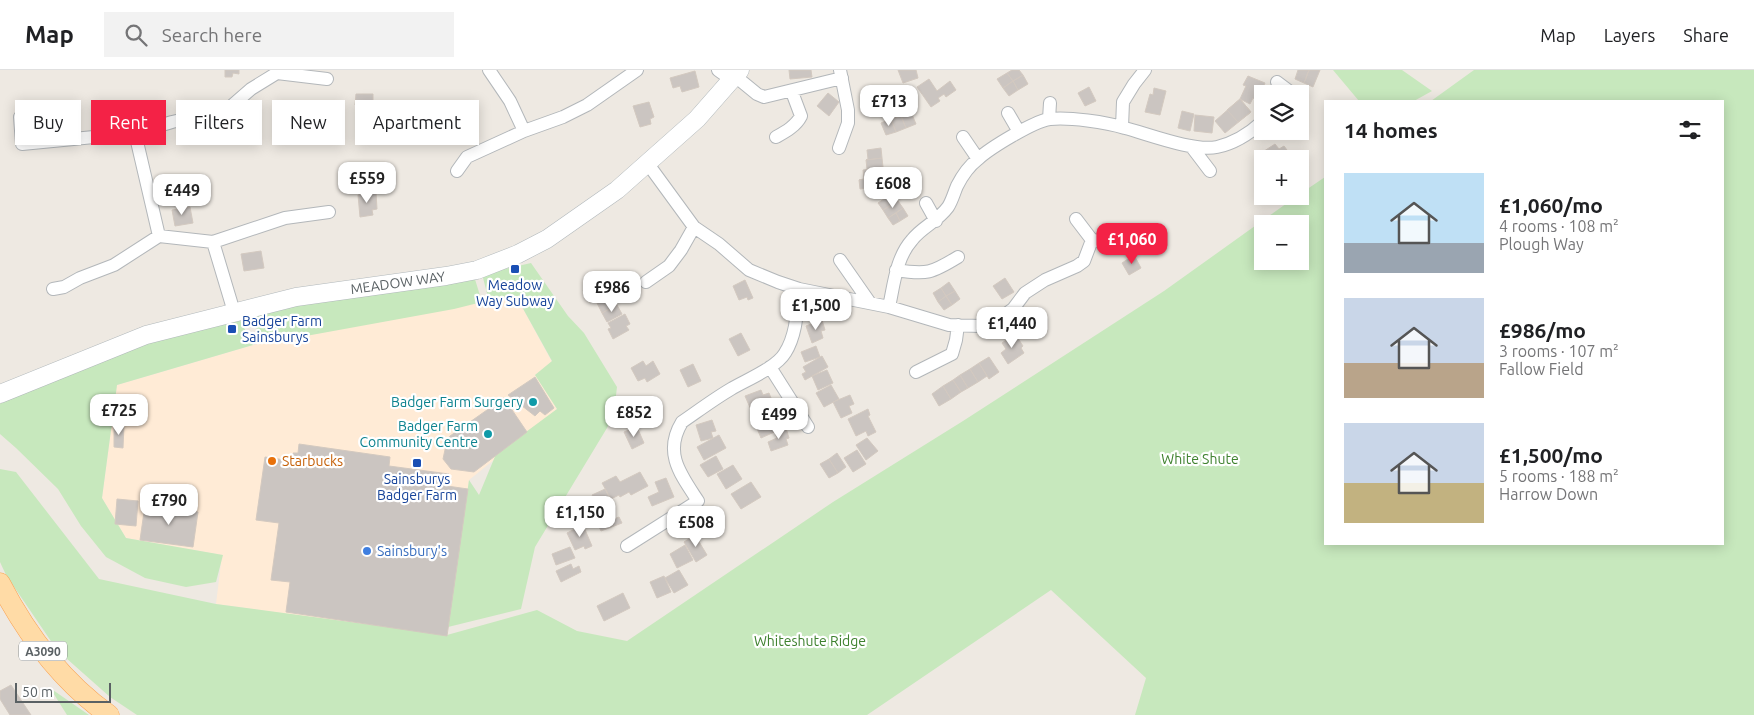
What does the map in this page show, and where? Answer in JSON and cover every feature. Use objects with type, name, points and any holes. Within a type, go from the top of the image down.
[{"type":"main road","name":"A3090","points":[[0,583],[25,626],[49,660],[73,686],[109,715]]},
{"type":"street","points":[[489,70],[510,101],[524,131]]},
{"type":"street","points":[[457,171],[467,157],[587,105],[637,70]]},
{"type":"street","points":[[1122,127],[1123,102],[1145,70]]},
{"type":"street","points":[[166,124],[228,109],[251,89],[277,73],[327,79]]},
{"type":"street","points":[[731,74],[764,98],[792,92],[841,74],[848,110],[848,123],[839,148]]},
{"type":"street","name":"MEADOW WAY","points":[[0,394],[146,335],[296,297],[436,278],[470,271],[518,254],[547,239],[617,190],[648,164],[697,119],[731,74]]},
{"type":"street","points":[[776,137],[800,120],[801,116],[792,92]]},
{"type":"street","points":[[1049,119],[1050,103]]},
{"type":"street","points":[[1008,113],[1019,132]]},
{"type":"street","points":[[889,307],[896,270],[902,253],[913,239],[936,221],[949,206],[958,184],[978,159],[1028,126],[1049,119],[1073,120],[1122,127],[1191,146],[1215,148],[1236,141],[1254,128]]},
{"type":"street","points":[[963,137],[978,159]]},
{"type":"street","points":[[138,145],[159,236]]},
{"type":"street","points":[[1191,146],[1210,172]]},
{"type":"street","points":[[648,164],[694,227],[719,244],[749,270],[799,288],[889,307],[949,325],[980,326],[999,319],[1013,309],[1026,293],[1045,280],[1084,261],[1092,240]]},
{"type":"street","points":[[926,203],[936,221]]},
{"type":"street","points":[[53,289],[64,287],[80,278],[114,265],[159,236],[213,242],[286,218],[329,212]]},
{"type":"street","points":[[1076,220],[1092,240]]},
{"type":"street","points":[[646,282],[669,266],[694,227]]},
{"type":"street","points":[[1092,240],[1116,237]]},
{"type":"street","points":[[213,242],[234,312]]},
{"type":"street","points":[[896,270],[919,274],[936,270],[958,257]]},
{"type":"street","points":[[840,260],[870,303]]},
{"type":"street","points":[[698,500],[679,472],[674,455],[679,427],[682,422],[770,367],[785,354],[794,331],[799,288]]},
{"type":"street","points":[[916,372],[952,354],[958,325]]},
{"type":"street","points":[[770,367],[809,428]]},
{"type":"street","points":[[627,546],[709,493]]},
{"type":"shaded area","points":[[516,296],[552,362],[535,375],[557,409],[469,480],[447,636],[216,604],[222,555],[126,538],[102,498],[117,385],[253,345]]},
{"type":"green space","points":[[1333,70],[1402,70],[1432,91],[1416,100],[1358,100]]},
{"type":"green space","points":[[1474,70],[1754,70],[1754,715],[1135,715],[1146,678],[1051,590],[867,715],[137,715],[110,697],[57,650],[6,575],[0,562],[0,469],[16,472],[99,579],[216,604],[447,635],[537,610],[577,631],[627,641],[833,502],[963,421],[1164,291],[1254,227],[1254,270],[1309,270],[1309,215],[1270,215],[1284,205],[1309,205],[1309,188],[1324,178],[1324,545],[1724,545],[1724,100],[1432,100]]},
{"type":"green space","points":[[531,263],[568,316],[584,333],[617,387],[614,412],[607,428],[535,547],[521,609],[448,627],[469,480],[479,495],[496,454],[557,409],[535,375],[552,361],[516,296],[489,301],[482,274]]},
{"type":"green space","points":[[474,276],[482,302],[454,309],[262,344],[251,312]]},
{"type":"green space","points":[[240,320],[253,345],[117,385],[102,498],[126,538],[223,555],[216,582],[186,587],[145,578],[106,557],[81,526],[58,489],[0,434],[0,404],[18,390],[150,340]]},
{"type":"green space","points":[[50,688],[89,715],[67,715]]},
{"type":"building","points":[[225,70],[239,70],[239,74],[233,73],[232,77],[225,77]]},
{"type":"building","points":[[789,70],[811,70],[812,77],[790,79]]},
{"type":"building","points":[[898,70],[916,70],[918,78],[903,83]]},
{"type":"building","points":[[1012,70],[1019,70],[1023,75],[1013,81],[1007,73]]},
{"type":"building","points":[[1298,70],[1309,70],[1304,83],[1295,79]]},
{"type":"building","points":[[1309,70],[1320,70],[1313,87],[1304,83]]},
{"type":"building","points":[[695,71],[699,87],[682,92],[680,86],[673,88],[670,78]]},
{"type":"building","points":[[1007,73],[1013,81],[1003,88],[997,79]]},
{"type":"building","points":[[1023,75],[1028,84],[1018,90],[1013,81]]},
{"type":"building","points":[[1248,76],[1265,83],[1264,85],[1254,85],[1254,98],[1250,104],[1240,99],[1246,86],[1243,85]]},
{"type":"building","points":[[929,79],[937,91],[950,81],[956,90],[946,97],[944,94],[938,98],[940,101],[931,107],[917,87]]},
{"type":"building","points":[[1013,81],[1018,90],[1009,96],[1003,88]]},
{"type":"building","points":[[1089,87],[1096,101],[1085,106],[1078,93]]},
{"type":"building","points":[[1154,88],[1166,91],[1160,115],[1145,112],[1150,94],[1153,95]]},
{"type":"building","points":[[828,93],[839,102],[829,116],[817,106]]},
{"type":"building","points":[[356,94],[373,94],[373,100],[355,100]]},
{"type":"building","points":[[1240,99],[1251,112],[1225,133],[1215,121]]},
{"type":"building","points":[[1240,99],[1251,112],[1238,122],[1227,110]]},
{"type":"building","points":[[649,102],[654,117],[650,119],[651,124],[640,127],[633,106]]},
{"type":"building","points":[[1182,111],[1194,114],[1190,131],[1178,128]]},
{"type":"building","points":[[911,112],[916,124],[906,128],[901,116]]},
{"type":"building","points":[[1195,115],[1214,117],[1212,133],[1194,131]]},
{"type":"building","points":[[901,116],[906,128],[896,132],[891,119]]},
{"type":"building","points":[[891,119],[896,132],[886,135],[881,123]]},
{"type":"building","points":[[1275,144],[1279,149],[1284,146],[1287,150],[1266,150]]},
{"type":"building","points":[[881,148],[882,158],[866,160],[868,159],[867,150]]},
{"type":"building","points":[[882,158],[883,167],[867,169],[866,160]]},
{"type":"building","points":[[883,167],[877,168],[879,177],[859,180],[864,179],[863,170]]},
{"type":"building","points":[[373,172],[374,190],[356,190],[355,173]]},
{"type":"building","points":[[873,178],[874,187],[860,189],[859,180]]},
{"type":"building","points":[[376,193],[377,209],[372,210],[373,215],[360,217],[358,195]]},
{"type":"building","points":[[893,193],[898,201],[883,210],[878,203]]},
{"type":"building","points":[[898,201],[903,208],[888,218],[883,210]]},
{"type":"building","points":[[190,207],[193,223],[175,226],[172,210]]},
{"type":"building","points":[[903,208],[908,216],[900,221],[896,213]]},
{"type":"building","points":[[896,213],[900,221],[893,225],[888,218]]},
{"type":"building","points":[[261,251],[264,268],[244,271],[241,254]]},
{"type":"building","points":[[1134,255],[1141,268],[1129,275],[1122,263]]},
{"type":"building","points":[[1005,278],[1014,292],[1002,299],[993,286]]},
{"type":"building","points":[[745,280],[753,298],[748,300],[747,297],[739,300],[733,286]]},
{"type":"building","points":[[597,282],[600,287],[604,285],[609,293],[590,303],[583,290]]},
{"type":"building","points":[[949,282],[955,291],[946,296],[941,288]]},
{"type":"building","points":[[941,288],[946,296],[938,302],[933,293]]},
{"type":"building","points":[[955,291],[960,299],[952,305],[946,296]]},
{"type":"building","points":[[612,296],[617,305],[602,313],[597,303]]},
{"type":"building","points":[[946,296],[952,305],[944,310],[938,302]]},
{"type":"building","points":[[617,305],[622,314],[607,322],[602,313]]},
{"type":"building","points":[[625,314],[630,324],[626,326],[629,330],[613,339],[608,329],[611,328],[608,323]]},
{"type":"building","points":[[822,320],[825,330],[821,331],[823,338],[812,343],[806,326]]},
{"type":"building","points":[[741,333],[750,350],[738,356],[729,339]]},
{"type":"building","points":[[1015,334],[1023,346],[1021,348],[1024,353],[1008,364],[1001,353],[1006,349],[1002,343]]},
{"type":"building","points":[[816,346],[820,357],[805,362],[801,352]]},
{"type":"building","points":[[822,356],[828,367],[805,380],[802,374],[806,372],[803,367]]},
{"type":"building","points":[[989,357],[999,372],[989,379],[979,363]]},
{"type":"building","points":[[643,361],[646,366],[653,361],[660,374],[647,382],[645,378],[638,381],[631,368]]},
{"type":"building","points":[[979,363],[987,376],[978,382],[970,369]]},
{"type":"building","points":[[693,364],[701,381],[688,387],[680,370]]},
{"type":"building","points":[[970,369],[978,382],[968,388],[960,375]]},
{"type":"building","points":[[827,370],[833,383],[818,390],[812,376]]},
{"type":"building","points":[[960,375],[968,388],[961,392],[953,380]]},
{"type":"building","name":"Badger Farm Surgery","points":[[535,377],[554,408],[545,415],[540,411],[535,416],[508,395]]},
{"type":"building","points":[[953,380],[961,392],[951,399],[943,386]]},
{"type":"building","points":[[831,385],[839,399],[824,407],[816,393]]},
{"type":"building","points":[[943,386],[951,399],[939,406],[932,394]]},
{"type":"building","points":[[761,390],[763,395],[769,393],[773,403],[752,412],[745,396]]},
{"type":"building","points":[[850,395],[854,404],[849,406],[852,413],[841,418],[833,402]]},
{"type":"building","name":"Badger Farm Community Centre","points":[[504,398],[527,432],[474,472],[451,469],[443,459],[450,436]]},
{"type":"building","points":[[774,404],[777,409],[771,412],[773,418],[760,424],[755,413]]},
{"type":"building","points":[[868,409],[870,415],[868,416],[876,432],[868,436],[866,431],[856,436],[848,419]]},
{"type":"building","points":[[776,418],[781,429],[761,438],[756,426]]},
{"type":"building","points":[[712,420],[716,431],[711,432],[713,438],[701,441],[696,425]]},
{"type":"building","points":[[114,424],[124,425],[123,448],[114,447]]},
{"type":"building","points":[[637,427],[644,443],[632,449],[624,432]]},
{"type":"building","points":[[786,428],[789,438],[786,439],[788,445],[771,451],[768,442],[777,438],[775,432]]},
{"type":"building","points":[[719,435],[726,448],[704,460],[697,447]]},
{"type":"building","points":[[867,438],[878,451],[866,460],[856,445]]},
{"type":"building","name":"Sainsbury's","points":[[299,444],[390,457],[389,466],[449,474],[447,486],[468,489],[447,636],[286,612],[290,582],[271,580],[279,523],[256,520],[265,457],[292,461],[293,453],[298,453]]},
{"type":"building","points":[[857,450],[866,464],[853,472],[844,458]]},
{"type":"building","points":[[837,453],[846,467],[838,473],[829,459]]},
{"type":"building","points":[[716,456],[723,469],[708,477],[700,465]]},
{"type":"building","points":[[829,459],[838,473],[829,478],[820,464]]},
{"type":"building","points":[[733,465],[742,479],[726,489],[717,474]]},
{"type":"building","points":[[640,472],[648,486],[631,495],[629,492],[611,499],[602,483],[616,476],[620,482]]},
{"type":"building","points":[[666,478],[674,497],[652,506],[648,497],[659,492],[655,482]]},
{"type":"building","points":[[751,482],[761,497],[741,509],[731,494]]},
{"type":"building","points":[[605,489],[613,505],[600,511],[592,495]]},
{"type":"building","points":[[117,499],[138,501],[136,526],[115,524]]},
{"type":"building","points":[[145,505],[198,512],[193,547],[140,540]]},
{"type":"building","points":[[613,516],[614,519],[619,517],[622,523],[601,531],[597,522]]},
{"type":"building","points":[[583,525],[592,546],[585,549],[584,546],[575,550],[567,533]]},
{"type":"building","points":[[695,535],[707,555],[696,562],[684,542]]},
{"type":"building","points":[[685,545],[693,560],[677,568],[670,554]]},
{"type":"building","points":[[570,547],[575,558],[556,565],[552,554]]},
{"type":"building","points":[[571,564],[573,569],[579,566],[581,572],[561,582],[556,571]]},
{"type":"building","points":[[679,570],[688,585],[674,593],[665,578]]},
{"type":"building","points":[[664,576],[671,592],[657,598],[650,582]]},
{"type":"building","points":[[623,593],[630,608],[604,621],[597,606]]},
{"type":"building","points":[[11,685],[31,715],[10,715],[0,699],[0,691]]},
{"type":"place","name":"Meadow Way Subway","points":[[515,269]]},
{"type":"place","name":"Badger Farm Sainsburys","points":[[232,329]]},
{"type":"place","name":"Badger Farm Surgery","points":[[533,402]]},
{"type":"place","name":"Badger Farm Community Centre","points":[[488,434]]},
{"type":"place","name":"Starbucks","points":[[272,461]]},
{"type":"place","name":"Sainsburys Badger Farm","points":[[417,463]]},
{"type":"place","name":"Sainsbury's","points":[[367,551]]},
{"type":"park label","name":"White Shute","points":[[1200,459]]},
{"type":"park label","name":"Whiteshute Ridge","points":[[810,641]]}]
